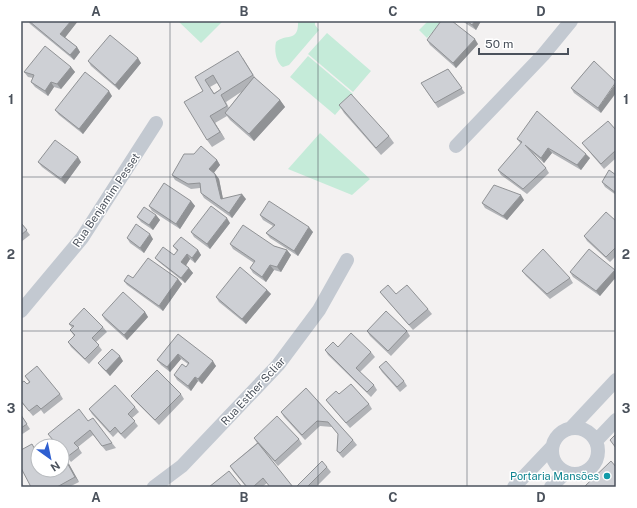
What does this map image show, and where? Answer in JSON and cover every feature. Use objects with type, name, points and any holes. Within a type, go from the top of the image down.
[{"type":"street","points":[[456,146],[543,55],[571,21]]},
{"type":"street","name":"Rua Benjamim Pesset","points":[[21,311],[82,238],[156,123]]},
{"type":"street","name":"Rua Esther Scliar","points":[[154,487],[182,466],[278,365],[319,310],[347,260]]},
{"type":"street","points":[[514,487],[551,448],[558,434],[571,428],[616,380]]},
{"type":"street","points":[[596,441],[616,420]]},
{"type":"street","points":[[551,487],[570,473],[586,471],[595,462],[597,456],[596,441],[586,430],[571,428]]},
{"type":"street","points":[[551,448],[555,463],[589,485]]},
{"type":"street","points":[[597,456],[608,467]]},
{"type":"green space","points":[[178,21],[223,21],[201,43]]},
{"type":"green space","points":[[298,21],[315,21],[315,25],[319,30],[289,65],[283,67],[279,63],[276,56],[276,42],[280,39],[294,35],[298,28]]},
{"type":"green space","points":[[428,21],[443,21],[427,38],[419,30]]},
{"type":"green space","points":[[327,33],[371,71],[353,92],[308,54]]},
{"type":"green space","points":[[308,56],[353,94],[335,115],[290,77]]},
{"type":"green space","points":[[320,133],[370,179],[352,195],[288,169]]},
{"type":"building","points":[[29,21],[71,21],[60,34],[77,47],[70,55]]},
{"type":"building","points":[[441,21],[452,21],[475,39],[453,63],[427,40]]},
{"type":"building","points":[[467,21],[475,21],[472,25]]},
{"type":"building","points":[[110,35],[138,58],[115,85],[88,61]]},
{"type":"building","points":[[45,46],[71,67],[57,84],[51,82],[45,91],[31,82],[34,75],[24,72]]},
{"type":"building","points":[[238,51],[253,75],[221,95],[227,106],[210,116],[220,132],[207,140],[184,102],[203,91],[195,77]],"holes":[[[213,75],[221,89],[214,94],[205,80]]]},
{"type":"building","points":[[594,61],[616,82],[598,108],[571,88]]},
{"type":"building","points":[[448,69],[462,88],[435,103],[421,83]]},
{"type":"building","points":[[85,72],[109,91],[79,129],[55,110]]},
{"type":"building","points":[[254,77],[280,100],[249,134],[225,113]]},
{"type":"building","points":[[351,94],[389,136],[376,148],[339,105]]},
{"type":"building","points":[[537,111],[586,154],[577,165],[548,148],[541,158],[525,145],[546,168],[523,189],[498,170],[522,142],[517,139]]},
{"type":"building","points":[[608,121],[616,130],[616,150],[601,164],[582,143]]},
{"type":"building","points":[[55,140],[78,157],[61,179],[38,162]]},
{"type":"building","points":[[201,146],[217,160],[209,169],[215,174],[221,199],[242,194],[229,213],[201,193],[200,183],[188,184],[172,175],[184,154],[194,154]]},
{"type":"building","points":[[609,170],[616,175],[616,193],[602,182]]},
{"type":"building","points":[[164,183],[191,201],[176,224],[149,206]]},
{"type":"building","points":[[494,185],[521,195],[503,216],[482,203]]},
{"type":"building","points":[[269,201],[309,227],[294,251],[266,233],[275,225],[260,215]]},
{"type":"building","points":[[211,206],[227,218],[207,244],[191,232]]},
{"type":"building","points":[[144,207],[156,215],[149,225],[137,217]]},
{"type":"building","points":[[606,212],[616,221],[616,247],[606,257],[584,236]]},
{"type":"building","points":[[21,223],[27,230],[21,235]]},
{"type":"building","points":[[136,224],[150,234],[140,248],[127,238]]},
{"type":"building","points":[[243,225],[274,246],[287,250],[277,267],[270,265],[262,277],[250,268],[255,261],[230,244]]},
{"type":"building","points":[[181,237],[198,250],[192,258],[187,254],[181,262],[189,268],[181,278],[155,258],[163,247],[174,255],[178,250],[173,246]]},
{"type":"building","points":[[543,249],[570,278],[547,294],[522,271]]},
{"type":"building","points":[[589,249],[615,270],[596,291],[570,272]]},
{"type":"building","points":[[148,258],[178,279],[159,306],[124,281],[128,275],[133,278]]},
{"type":"building","points":[[240,267],[267,290],[242,319],[216,297]]},
{"type":"building","points":[[388,285],[396,294],[407,285],[428,309],[409,325],[380,292]]},
{"type":"building","points":[[123,292],[145,312],[124,335],[102,315]]},
{"type":"building","points":[[84,308],[103,327],[92,338],[99,345],[85,359],[68,342],[75,335],[70,330],[74,326],[69,324]]},
{"type":"building","points":[[386,311],[407,331],[388,351],[367,331]]},
{"type":"building","points":[[351,333],[371,352],[356,368],[374,385],[367,392],[325,350],[333,342],[338,347]]},
{"type":"building","points":[[178,334],[213,361],[198,379],[195,377],[188,386],[174,375],[182,364],[186,367],[189,363],[178,354],[167,367],[157,360]]},
{"type":"building","points":[[112,349],[120,356],[106,371],[98,363]]},
{"type":"building","points":[[386,361],[404,381],[397,387],[379,367]]},
{"type":"building","points":[[37,366],[60,394],[41,409],[37,405],[29,411],[21,401],[21,383],[24,381],[27,384],[30,382],[25,376]]},
{"type":"building","points":[[157,370],[181,394],[155,420],[131,396]]},
{"type":"building","points":[[351,384],[369,404],[346,423],[326,400],[336,391],[339,394]]},
{"type":"building","points":[[115,385],[135,407],[128,414],[135,421],[121,434],[115,427],[110,432],[89,409]]},
{"type":"building","points":[[306,388],[353,440],[340,453],[337,451],[338,434],[328,422],[317,421],[302,435],[281,412]]},
{"type":"building","points":[[79,409],[88,421],[93,418],[112,443],[102,446],[90,430],[74,443],[79,448],[70,455],[70,438],[51,438],[48,434]]},
{"type":"building","points":[[21,415],[27,424],[21,428]]},
{"type":"building","points":[[277,416],[299,439],[275,461],[254,438]]},
{"type":"building","points":[[616,434],[616,448],[610,440]]},
{"type":"building","points":[[258,443],[293,487],[270,487],[263,478],[253,487],[247,487],[230,466]]},
{"type":"building","points":[[30,445],[30,478],[70,478],[70,468],[75,477],[57,487],[31,487],[21,468],[21,450]]},
{"type":"building","points":[[322,461],[327,467],[307,487],[297,487],[297,486]]},
{"type":"building","name":"Portaria Mansões","points":[[611,461],[616,467],[616,487],[584,487]]},
{"type":"building","points":[[229,471],[242,487],[209,487]]},
{"type":"place","name":"Portaria Mansões","points":[[607,476]]}]
